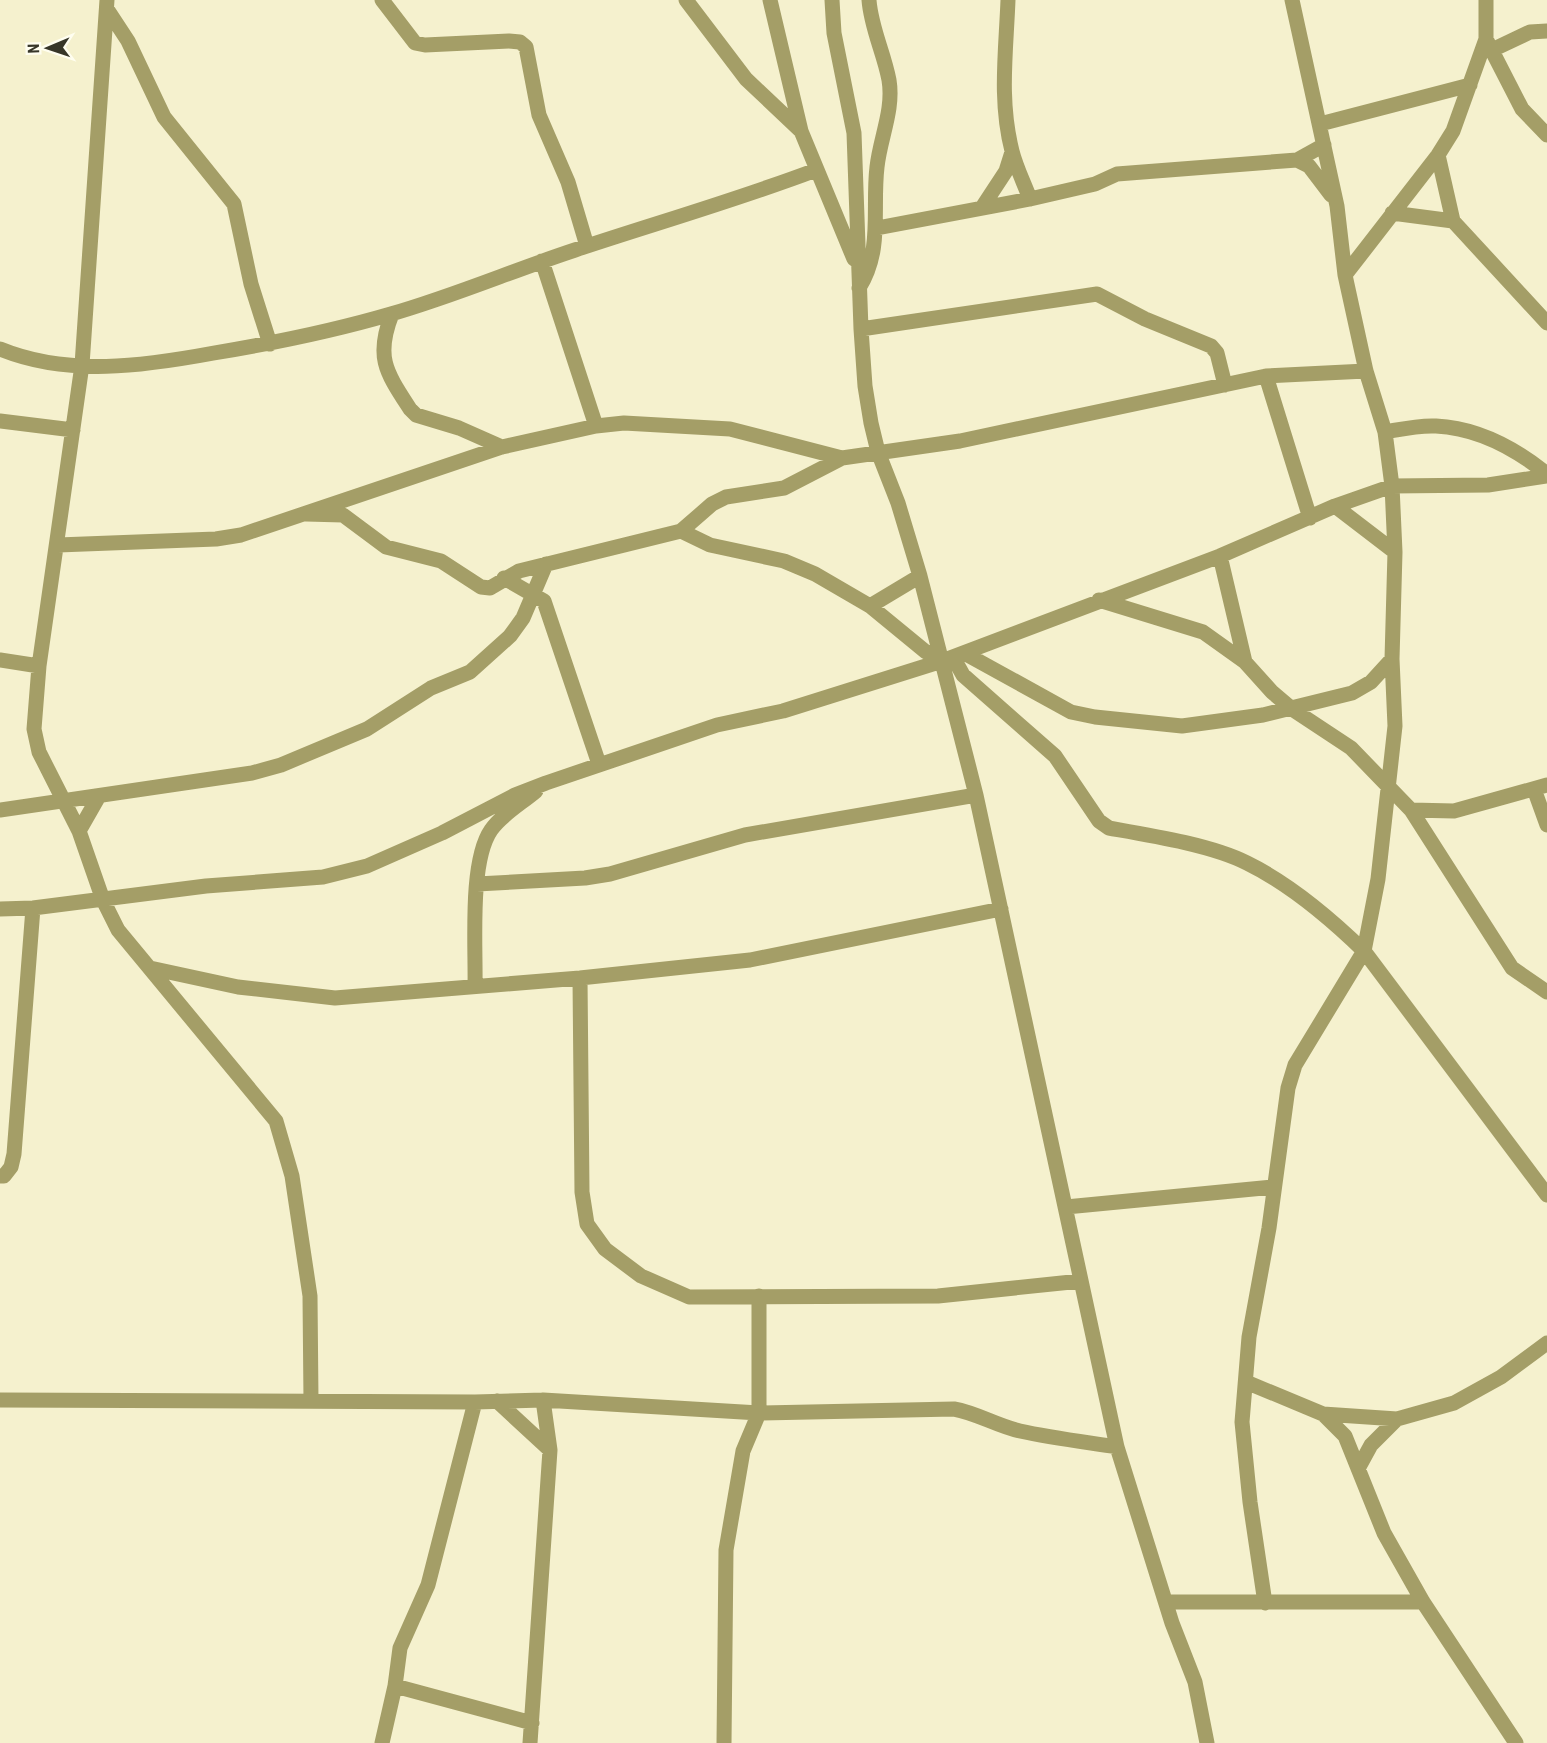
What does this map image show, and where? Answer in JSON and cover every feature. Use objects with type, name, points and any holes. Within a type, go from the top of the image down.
[{"type":"street","points":[[382,0],[415,44],[509,41],[520,42],[526,47],[539,115],[568,182],[587,246]]},
{"type":"street","points":[[686,0],[746,79],[801,131]]},
{"type":"street","points":[[770,0],[801,131],[858,270]]},
{"type":"street","points":[[832,0],[834,33],[854,133],[858,270],[865,386],[878,452],[898,503],[920,576],[950,657],[975,795],[1117,1447],[1166,1602],[1195,1682],[1207,1743]]},
{"type":"street","points":[[859,288],[869,273],[877,228],[877,165],[891,96],[889,80],[870,17],[869,0]]},
{"type":"street","points":[[1008,0],[1003,97],[1012,152],[1030,199]]},
{"type":"street","points":[[1265,1604],[1245,1461],[1242,1422],[1249,1337],[1269,1228],[1288,1088],[1295,1065],[1364,951],[1378,879],[1395,726],[1392,659],[1395,552],[1392,486],[1385,432],[1366,371],[1345,275],[1337,206],[1292,0]]},
{"type":"street","points":[[1486,0],[1489,44],[1522,109],[1547,135]]},
{"type":"street","points":[[107,5],[137,59],[164,117],[234,204],[251,284],[270,344]]},
{"type":"street","points":[[107,5],[82,365],[39,666],[34,729],[39,752],[79,831],[103,900],[118,930],[276,1121],[292,1176],[310,1296],[311,1401]]},
{"type":"street","points":[[1345,275],[1438,155],[1453,131],[1470,85],[1489,44],[1530,32],[1547,30]]},
{"type":"street","points":[[1320,124],[1470,85]]},
{"type":"street","points":[[877,228],[983,206],[1030,199],[1095,184],[1109,177],[1126,173],[1297,160],[1324,145]]},
{"type":"street","points":[[983,206],[1006,171],[1012,152]]},
{"type":"street","points":[[1438,155],[1453,221],[1547,323]]},
{"type":"street","points":[[1297,160],[1315,173],[1337,206]]},
{"type":"street","points":[[0,349],[33,360],[82,365],[139,365],[270,344],[392,314],[587,246],[734,201],[816,170]]},
{"type":"street","points":[[1392,213],[1453,221]]},
{"type":"street","points":[[542,261],[596,426]]},
{"type":"street","points":[[861,329],[1097,294],[1145,319],[1211,346],[1217,353],[1225,385]]},
{"type":"street","points":[[392,314],[383,338],[383,354],[410,409],[416,415],[459,428],[502,447]]},
{"type":"street","points":[[306,514],[343,515],[386,547],[441,561],[481,587],[490,588],[504,578],[546,564],[681,531],[712,504],[726,497],[784,488],[842,458],[960,441],[1266,376],[1366,371]]},
{"type":"street","points":[[1266,376],[1310,518]]},
{"type":"street","points":[[0,421],[73,430]]},
{"type":"street","points":[[58,545],[216,539],[241,535],[502,447],[596,426],[624,423],[730,429],[842,458]]},
{"type":"street","points":[[1385,432],[1437,426],[1475,433],[1508,446],[1547,475]]},
{"type":"street","points":[[0,909],[33,908],[207,886],[323,877],[367,866],[442,833],[515,795],[546,783],[717,725],[783,711],[950,657],[1220,556],[1335,506],[1392,486],[1488,485],[1547,475]]},
{"type":"street","points":[[1335,506],[1395,552]]},
{"type":"street","points":[[681,531],[710,545],[783,561],[815,574],[870,606],[926,652],[950,657],[1071,712],[1095,717],[1182,726],[1208,724],[1292,709],[1352,693],[1371,682],[1392,659]]},
{"type":"street","points":[[1220,556],[1245,662]]},
{"type":"street","points":[[0,810],[252,773],[281,765],[367,729],[431,688],[470,672],[510,636],[523,618],[546,564]]},
{"type":"street","points":[[870,606],[920,576]]},
{"type":"street","points":[[504,578],[534,593],[544,601],[551,615],[599,764]]},
{"type":"street","points":[[1099,600],[1203,632],[1245,662],[1272,693],[1292,709],[1351,748],[1411,810],[1512,968],[1547,992]]},
{"type":"street","points":[[950,657],[963,675],[1055,756],[1099,821],[1109,828],[1224,854],[1246,862],[1278,881],[1338,926],[1364,951],[1547,1195]]},
{"type":"street","points":[[0,660],[39,666]]},
{"type":"street","points":[[475,987],[477,884],[483,846],[491,829],[546,783]]},
{"type":"street","points":[[1411,810],[1454,811],[1541,787],[1547,825]]},
{"type":"street","points":[[477,884],[585,878],[610,874],[745,835],[975,795]]},
{"type":"street","points":[[79,831],[99,796]]},
{"type":"street","points":[[0,1176],[4,1176],[11,1167],[14,1154],[33,908]]},
{"type":"street","points":[[150,968],[238,987],[335,998],[580,978],[750,960],[1001,909]]},
{"type":"street","points":[[580,978],[582,1192],[586,1224],[605,1249],[641,1276],[689,1297],[938,1296],[1081,1281]]},
{"type":"street","points":[[1066,1206],[1273,1187]]},
{"type":"street","points":[[724,1743],[726,1550],[742,1451],[759,1413],[759,1296]]},
{"type":"street","points":[[1246,1382],[1323,1414],[1397,1419],[1454,1403],[1501,1377],[1547,1343]]},
{"type":"street","points":[[0,1400],[475,1402],[543,1400],[759,1413],[954,1409],[973,1413],[999,1426],[1117,1447]]},
{"type":"street","points":[[530,1743],[550,1450],[543,1400]]},
{"type":"street","points":[[497,1401],[550,1450]]},
{"type":"street","points":[[382,1743],[395,1686],[400,1648],[428,1585],[475,1402]]},
{"type":"street","points":[[1323,1414],[1345,1436],[1384,1533],[1424,1602],[1516,1743]]},
{"type":"street","points":[[1359,1467],[1371,1445],[1397,1419]]},
{"type":"street","points":[[1166,1602],[1265,1604],[1424,1602]]},
{"type":"street","points":[[395,1686],[532,1723]]}]
